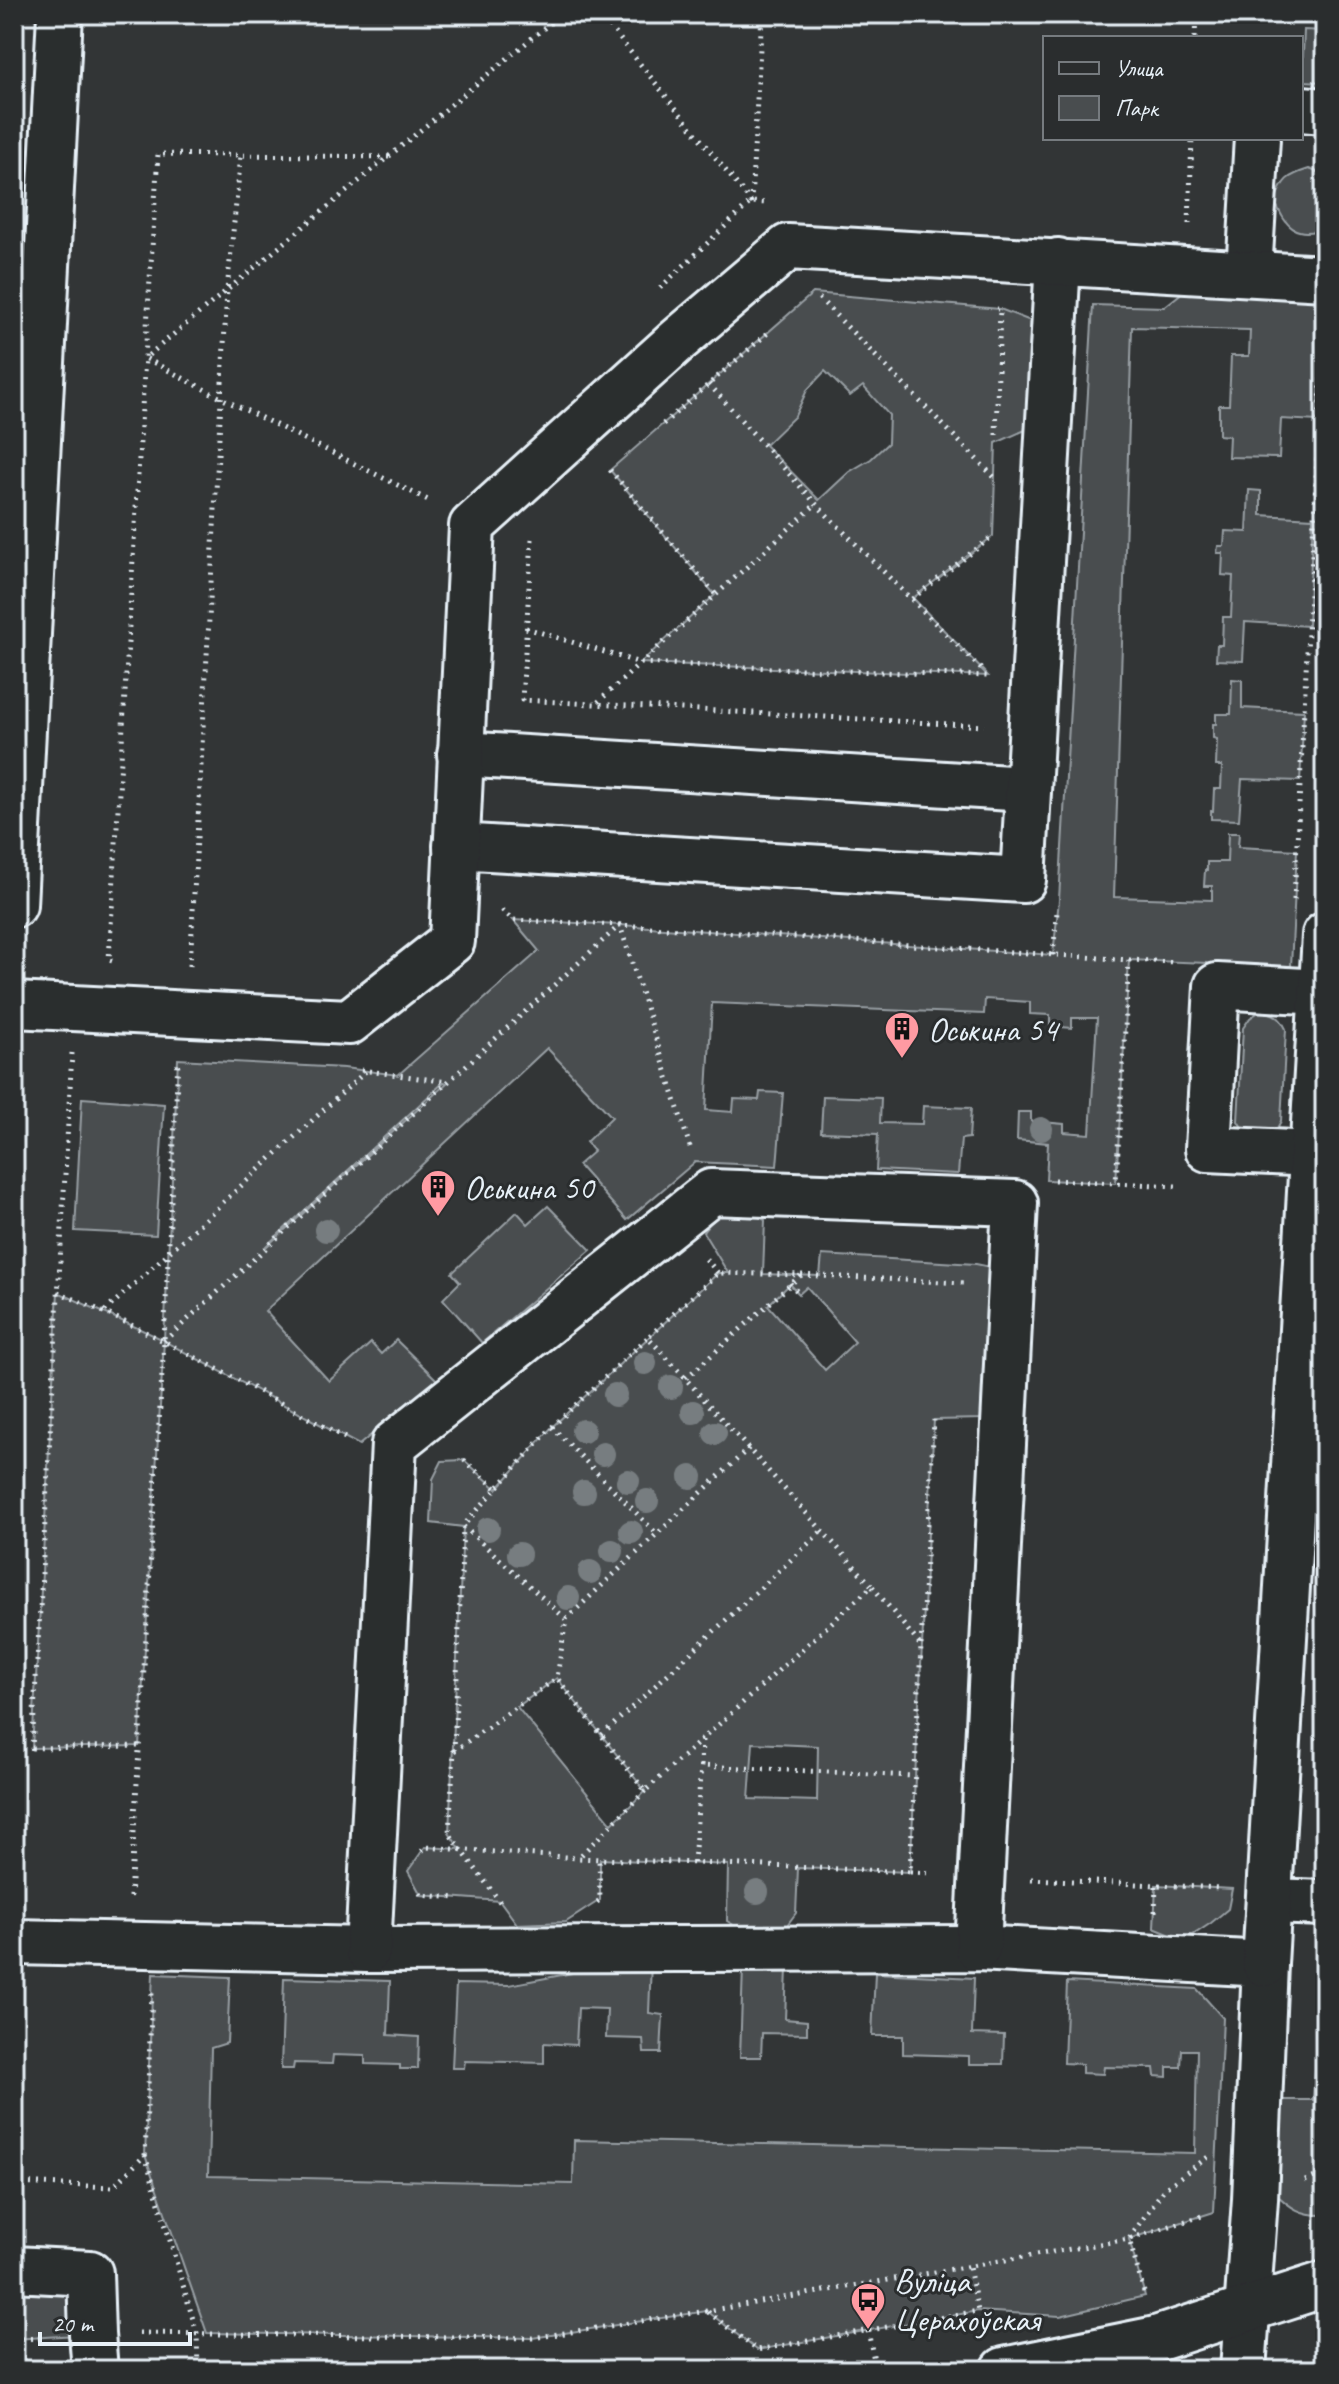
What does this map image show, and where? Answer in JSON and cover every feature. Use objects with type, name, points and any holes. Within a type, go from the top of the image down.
[{"type":"street","points":[[14,905],[60,14]]},
{"type":"street","points":[[1303,109],[1325,111]]},
{"type":"street","points":[[1249,273],[1257,140]]},
{"type":"street","points":[[14,1005],[349,1022],[452,941],[472,526],[677,341],[788,247],[1325,278]]},
{"type":"street","points":[[456,859],[1023,880],[1058,261]]},
{"type":"street","points":[[460,754],[1028,789]]},
{"type":"street","points":[[1243,2370],[1255,2199],[1265,1964],[1251,1895],[1314,1154],[1322,992],[1309,924]]},
{"type":"street","points":[[1314,1154],[1208,1149],[1217,986],[1322,992]]},
{"type":"street","points":[[368,1950],[394,1444],[711,1192],[1015,1203],[978,1948]]},
{"type":"street","points":[[1251,1895],[1325,1903]]},
{"type":"street","points":[[14,1942],[368,1950],[978,1948],[1265,1964]]},
{"type":"street","points":[[14,2269],[90,2273],[93,2352]]},
{"type":"street","points":[[1004,2370],[1156,2339],[1325,2284]]},
{"type":"path","points":[[145,358],[561,14]]},
{"type":"path","points":[[600,14],[751,202],[782,204]]},
{"type":"path","points":[[660,288],[751,202],[762,14]]},
{"type":"path","points":[[1195,36],[1196,14]]},
{"type":"path","points":[[1247,14],[1325,16]]},
{"type":"path","points":[[1189,225],[1192,140]]},
{"type":"path","points":[[122,961],[109,960],[158,154],[389,157]]},
{"type":"path","points":[[177,965],[190,966],[227,290],[241,155]]},
{"type":"path","points":[[829,294],[813,293],[995,478]]},
{"type":"path","points":[[985,308],[1000,309],[996,442]]},
{"type":"path","points":[[1309,924],[1324,317]]},
{"type":"path","points":[[654,432],[778,323]]},
{"type":"path","points":[[145,358],[431,501]]},
{"type":"path","points":[[709,384],[816,504],[988,676]]},
{"type":"path","points":[[599,480],[621,460]]},
{"type":"path","points":[[994,492],[995,466]]},
{"type":"path","points":[[610,470],[716,595]]},
{"type":"path","points":[[597,703],[816,504]]},
{"type":"path","points":[[992,552],[993,521]]},
{"type":"path","points":[[543,529],[531,539],[522,700],[984,727],[985,714]]},
{"type":"path","points":[[912,599],[993,536]]},
{"type":"path","points":[[526,628],[640,663],[988,676]]},
{"type":"path","points":[[987,689],[988,660]]},
{"type":"path","points":[[456,859],[513,920],[1188,962]]},
{"type":"path","points":[[1053,955],[1059,900]]},
{"type":"path","points":[[164,1341],[620,925]]},
{"type":"path","points":[[620,925],[695,1162]]},
{"type":"path","points":[[1116,1183],[1129,960]]},
{"type":"path","points":[[73,1049],[32,1748],[139,1746]]},
{"type":"path","points":[[163,1058],[193,1060]]},
{"type":"path","points":[[114,1944],[130,1906],[178,1059]]},
{"type":"path","points":[[355,1069],[448,1082]]},
{"type":"path","points":[[105,1311],[367,1070]]},
{"type":"path","points":[[1046,1180],[1188,1187]]},
{"type":"path","points":[[508,1913],[449,1833],[463,1526],[552,1427],[718,1273],[965,1283]]},
{"type":"path","points":[[686,1378],[801,1275]]},
{"type":"path","points":[[790,1283],[799,1294]]},
{"type":"path","points":[[58,1292],[105,1311],[359,1445]]},
{"type":"path","points":[[648,1337],[823,1530],[921,1646]]},
{"type":"path","points":[[417,1859],[425,1847],[578,1858],[910,1872],[934,1420]]},
{"type":"path","points":[[552,1427],[657,1534]]},
{"type":"path","points":[[454,1751],[557,1678],[566,1619],[749,1448]]},
{"type":"path","points":[[464,1460],[497,1489]]},
{"type":"path","points":[[463,1526],[566,1619]]},
{"type":"path","points":[[602,1735],[823,1530]]},
{"type":"path","points":[[578,1858],[645,1791],[872,1586]]},
{"type":"path","points":[[557,1678],[645,1791]]},
{"type":"path","points":[[694,1863],[702,1739]]},
{"type":"path","points":[[701,1766],[914,1776]]},
{"type":"path","points":[[588,1907],[600,1900],[599,1859]]},
{"type":"path","points":[[1024,1879],[1251,1895]]},
{"type":"path","points":[[414,1883],[421,1895],[468,1899]]},
{"type":"path","points":[[484,1900],[500,1901]]},
{"type":"path","points":[[152,1989],[145,2155],[197,2333],[198,2370]]},
{"type":"path","points":[[1129,2239],[1164,2189],[1217,2150]]},
{"type":"path","points":[[14,2183],[113,2187],[145,2155]]},
{"type":"path","points":[[14,2339],[93,2352],[197,2333],[532,2338],[1129,2239],[1325,2173]]},
{"type":"path","points":[[1129,2239],[1145,2296]]},
{"type":"path","points":[[707,2311],[757,2350],[978,2311],[969,2267]]},
{"type":"path","points":[[868,2331],[876,2370]]},
{"type":"green space","points":[[1304,30],[1325,31],[1325,82],[1303,81]]},
{"type":"green space","points":[[1309,169],[1325,175],[1325,228],[1306,232],[1288,224],[1275,201],[1287,179]]},
{"type":"green space","points":[[1188,288],[1325,298],[1318,421],[1281,419],[1279,458],[1228,457],[1229,436],[1219,435],[1219,405],[1229,405],[1231,356],[1249,356],[1250,330],[1132,327],[1114,897],[1212,900],[1212,886],[1204,886],[1205,870],[1207,862],[1227,862],[1228,833],[1239,833],[1238,847],[1297,850],[1291,966],[1129,960],[1116,1183],[1046,1180],[1048,1143],[1017,1140],[1018,1112],[1031,1112],[1031,1121],[1064,1124],[1064,1132],[1090,1134],[1097,1018],[1072,1018],[1072,1028],[1050,1026],[1050,1015],[1030,1014],[1030,1002],[985,999],[984,1014],[712,1003],[706,1110],[733,1112],[734,1099],[759,1100],[760,1092],[783,1093],[777,1166],[695,1162],[627,1220],[578,1165],[594,1151],[586,1142],[612,1117],[547,1048],[265,1311],[329,1381],[371,1343],[381,1354],[396,1340],[437,1380],[359,1445],[164,1341],[139,1746],[32,1748],[58,1292],[164,1340],[178,1059],[344,1068],[398,1075],[539,951],[513,920],[1053,955],[1059,900],[1093,305],[1164,307]],"holes":[[[444,1082],[447,1083],[266,1247]]]},
{"type":"green space","points":[[813,293],[1000,309],[1033,322],[1032,427],[996,443],[993,536],[913,598],[988,676],[640,663],[715,595],[610,470]],"holes":[[[825,371],[850,396],[863,386],[889,415],[888,443],[871,459],[849,472],[819,500],[765,445],[795,416],[807,390]]]},
{"type":"green space","points":[[1249,490],[1261,491],[1261,515],[1313,518],[1308,626],[1245,622],[1243,661],[1216,660],[1217,645],[1222,645],[1223,617],[1231,617],[1233,576],[1222,575],[1223,553],[1217,553],[1218,546],[1224,546],[1225,531],[1247,532]]},
{"type":"green space","points":[[1232,679],[1242,680],[1242,708],[1304,711],[1300,781],[1242,779],[1239,820],[1211,819],[1214,789],[1221,789],[1222,766],[1216,766],[1217,739],[1213,738],[1213,724],[1216,724],[1216,714],[1231,714]]},
{"type":"green space","points":[[1260,1011],[1276,1016],[1286,1029],[1281,1121],[1276,1130],[1268,1135],[1243,1129],[1238,1121],[1243,1028]]},
{"type":"green space","points":[[823,1096],[881,1098],[880,1123],[922,1124],[923,1106],[971,1108],[969,1138],[961,1139],[958,1174],[876,1170],[878,1134],[821,1132]]},
{"type":"green space","points":[[82,1098],[164,1104],[156,1235],[75,1231]]},
{"type":"green space","points":[[548,1206],[591,1250],[482,1343],[443,1299],[460,1282],[452,1273],[517,1212],[528,1224]]},
{"type":"green space","points":[[744,1210],[765,1220],[763,1274],[820,1276],[822,1255],[976,1264],[995,1268],[983,1419],[934,1420],[910,1872],[798,1868],[796,1913],[787,1925],[771,1932],[744,1931],[727,1921],[728,1865],[600,1859],[600,1900],[566,1922],[517,1924],[500,1901],[421,1895],[408,1871],[425,1847],[460,1849],[449,1833],[463,1527],[431,1523],[433,1479],[442,1461],[464,1460],[497,1489],[552,1427],[718,1273],[728,1273],[703,1232],[720,1215]],"holes":[[[790,1284],[799,1294],[807,1287],[855,1342],[825,1370],[768,1305]],[[557,1678],[645,1791],[612,1824],[517,1707]],[[753,1743],[818,1746],[817,1801],[749,1799]]]},
{"type":"green space","points":[[1156,1885],[1232,1889],[1228,1909],[1211,1923],[1193,1935],[1171,1935],[1154,1928]]},
{"type":"green space","points":[[1325,1919],[1325,2215],[1317,2215],[1297,2210],[1274,2192],[1278,2110],[1284,2100],[1313,2100]]},
{"type":"green space","points":[[636,1961],[651,1962],[649,2013],[663,2015],[661,2053],[644,2053],[643,2039],[606,2038],[607,2009],[578,2008],[576,2045],[544,2043],[544,2063],[465,2061],[464,2068],[452,2068],[456,1984],[509,1985]]},
{"type":"green space","points":[[743,1967],[787,1969],[785,2019],[807,2021],[807,2034],[762,2033],[761,2057],[740,2057]]},
{"type":"green space","points":[[875,1973],[974,1978],[972,2034],[1004,2035],[1003,2064],[969,2064],[969,2056],[903,2054],[903,2036],[872,2036]]},
{"type":"green space","points":[[153,1974],[230,1977],[227,2043],[211,2048],[208,2176],[573,2184],[574,2140],[1195,2153],[1197,2050],[1182,2050],[1181,2067],[1167,2067],[1167,2077],[1155,2076],[1154,2068],[1104,2067],[1103,2074],[1082,2073],[1082,2064],[1064,2063],[1067,1982],[1197,1989],[1223,2018],[1214,2212],[1129,2239],[1145,2296],[1060,2316],[978,2311],[757,2350],[707,2311],[532,2338],[207,2333],[145,2155]]},
{"type":"green space","points":[[284,1978],[390,1981],[388,2035],[419,2037],[418,2069],[365,2064],[365,2056],[333,2055],[332,2064],[294,2063],[293,2069],[281,2069]]},
{"type":"green space","points":[[14,2269],[90,2273],[92,2334],[14,2339]]},
{"type":"place","name":"Оськина 54","points":[[902,1060]]},
{"type":"place","name":"Оськина 50","points":[[438,1218]]},
{"type":"place","name":"Вуліца Церахоўская","points":[[868,2331]]}]
